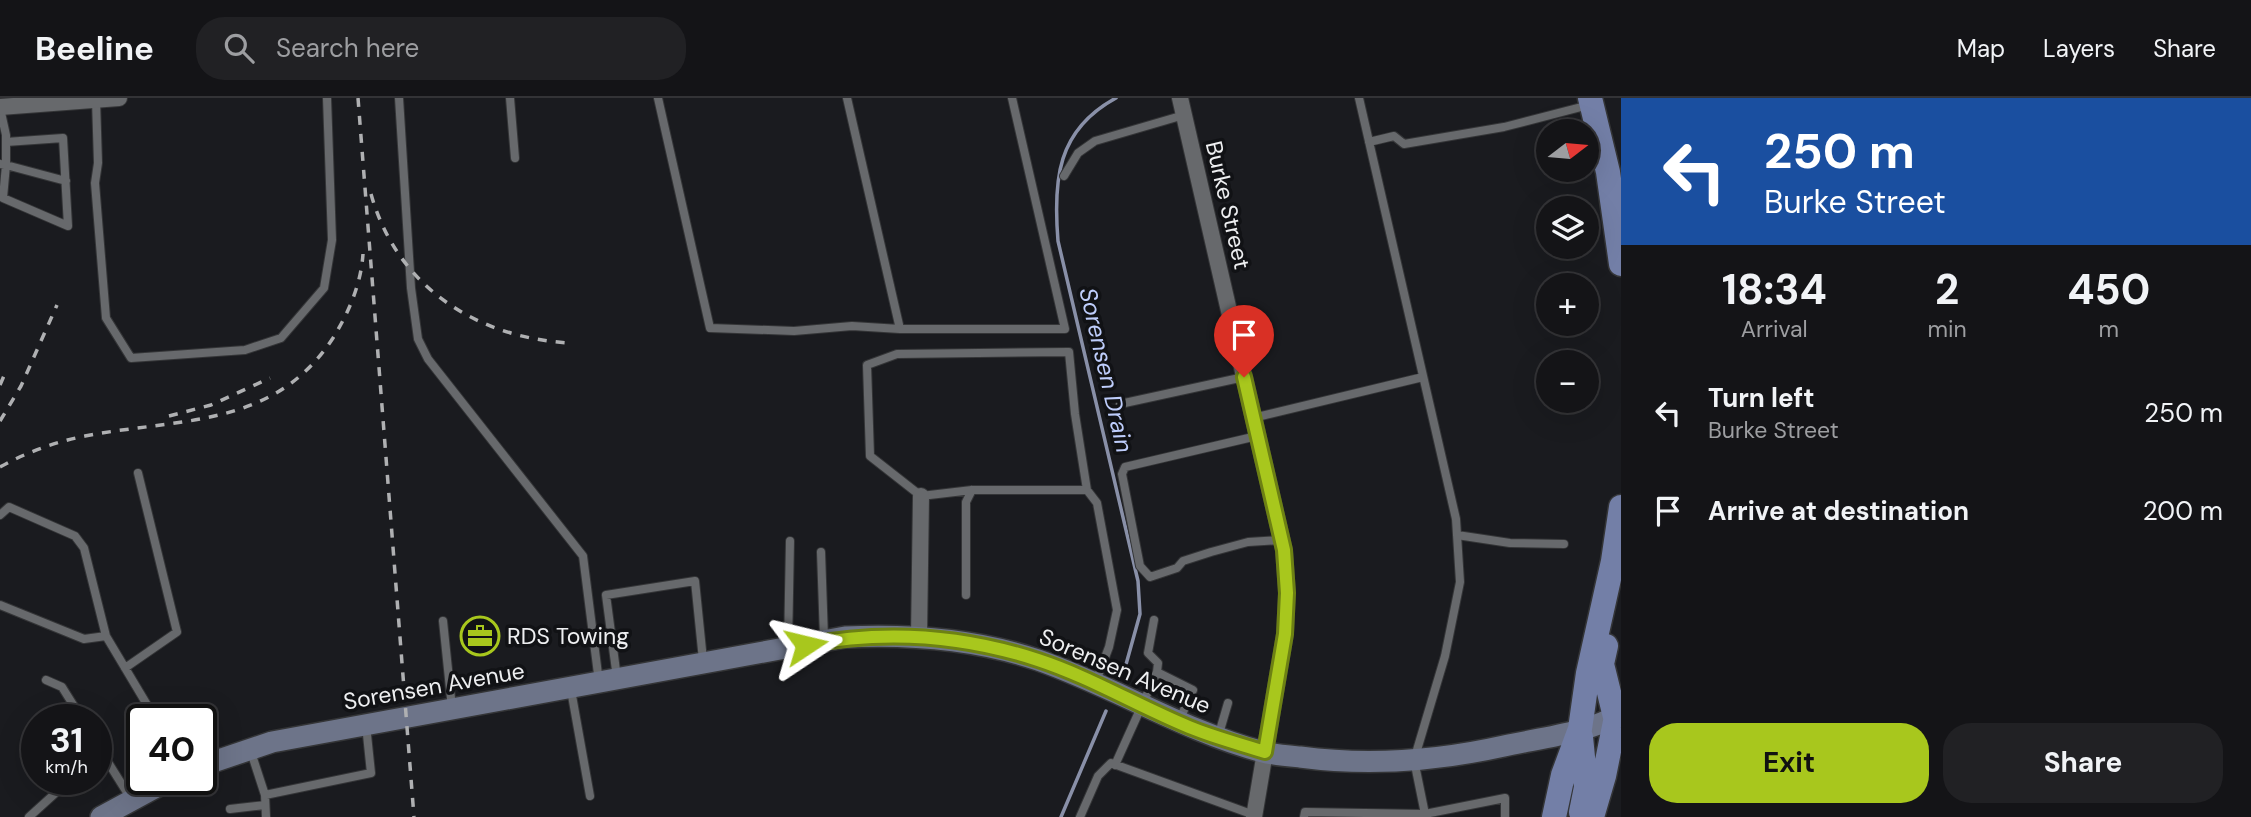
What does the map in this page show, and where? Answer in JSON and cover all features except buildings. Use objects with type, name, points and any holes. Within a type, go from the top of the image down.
[{"type":"main road","points":[[1591,101],[1608,172],[1621,264]]},
{"type":"main road","points":[[1555,817],[1563,775],[1580,729],[1588,673],[1619,548],[1621,507]]},
{"type":"main road","points":[[1592,817],[1620,711],[1602,664],[1621,568]]},
{"type":"main road","points":[[1579,817],[1586,786],[1580,729]]},
{"type":"street","points":[[0,108],[118,98]]},
{"type":"street","name":"Burke Street","points":[[1180,98],[1281,540],[1287,593],[1285,634],[1254,816]]},
{"type":"street","points":[[919,637],[921,496]]},
{"type":"street","name":"Sorensen Avenue","points":[[217,761],[272,742],[824,641],[875,636],[949,639],[1038,660],[1218,737],[1265,752],[1336,762],[1414,760],[1478,752],[1580,729],[1620,711]]},
{"type":"street","points":[[101,817],[139,795]]},
{"type":"lane","points":[[88,99],[98,163],[94,183],[106,318],[131,358],[245,350],[281,338],[324,288],[332,240],[327,98]]},
{"type":"lane","points":[[399,98],[411,288],[418,339],[428,359],[583,556],[608,680]]},
{"type":"lane","points":[[510,98],[515,158]]},
{"type":"lane","points":[[658,98],[710,328],[794,331],[852,326],[900,329],[1065,329],[1013,98]]},
{"type":"lane","points":[[847,98],[900,329]]},
{"type":"lane","points":[[1359,98],[1456,519],[1460,582],[1445,656],[1414,760],[1425,816]]},
{"type":"lane","points":[[1369,142],[1394,136],[1404,144],[1504,127],[1591,101]]},
{"type":"lane","points":[[0,108],[6,142],[3,198],[68,226],[63,138],[6,142]]},
{"type":"lane","points":[[1064,176],[1078,153],[1095,141],[1184,115]]},
{"type":"lane","points":[[3,164],[66,181]]},
{"type":"lane","points":[[1087,490],[972,490],[921,496],[870,456],[867,365],[897,354],[1069,352],[1087,490],[1097,503],[1117,610],[1109,648],[1094,684]]},
{"type":"lane","points":[[1120,404],[1244,377]]},
{"type":"lane","points":[[1254,418],[1423,377]]},
{"type":"lane","points":[[1257,436],[1125,467],[1122,474],[1127,510],[1140,566],[1150,577],[1178,568],[1183,561],[1211,552],[1248,542],[1281,540]]},
{"type":"lane","points":[[125,668],[177,632],[138,473]]},
{"type":"lane","points":[[966,595],[966,502],[972,490]]},
{"type":"lane","points":[[0,515],[9,507],[75,536],[84,548],[106,636],[146,704]]},
{"type":"lane","points":[[1457,535],[1510,543],[1564,544]]},
{"type":"lane","points":[[788,648],[790,541]]},
{"type":"lane","points":[[821,552],[824,641]]},
{"type":"lane","points":[[608,680],[606,595],[695,581],[703,663]]},
{"type":"lane","points":[[0,605],[84,639],[106,636]]},
{"type":"lane","points":[[1115,765],[1157,672],[1158,663],[1149,653],[1154,620]]},
{"type":"lane","points":[[443,621],[452,709]]},
{"type":"lane","points":[[1157,672],[1193,690],[1178,722]]},
{"type":"lane","points":[[46,680],[62,687],[73,704]]},
{"type":"lane","points":[[571,687],[590,796]]},
{"type":"lane","points":[[1218,737],[1228,703]]},
{"type":"lane","points":[[265,795],[371,773],[366,725]]},
{"type":"lane","points":[[250,750],[265,795],[267,817]]},
{"type":"lane","points":[[1080,817],[1098,776],[1111,763],[1254,816]]},
{"type":"lane","points":[[112,771],[131,799]]},
{"type":"lane","points":[[29,817],[53,795]]},
{"type":"lane","points":[[1304,817],[1305,813],[1425,816],[1505,798],[1505,817]]},
{"type":"lane","points":[[230,809],[265,805]]},
{"type":"waterway","name":"Sorensen Drain","points":[[1116,98],[1081,125],[1070,141],[1059,177],[1057,219],[1058,241],[1138,581],[1140,614],[1125,668]]},
{"type":"waterway","name":"Sorensen Drain","points":[[1061,817],[1106,711]]},
{"type":"railway","points":[[358,98],[414,817]]},
{"type":"railway","points":[[371,194],[383,227],[400,256],[421,281],[445,302],[503,331],[570,343]]},
{"type":"railway","points":[[0,467],[52,444],[221,414],[253,404],[282,389],[309,368],[333,338],[353,298],[363,254]]},
{"type":"railway","points":[[0,421],[21,386],[57,305]]},
{"type":"railway","points":[[0,385],[6,371]]},
{"type":"railway","points":[[169,416],[211,405],[270,378]]},
{"type":"place","name":"RDS Towing","points":[[480,636]]},
{"type":"route","points":[[806,645],[845,637],[875,636],[949,639],[979,644],[1038,660],[1191,728],[1265,752],[1285,634],[1287,593],[1284,550],[1244,377]]}]
